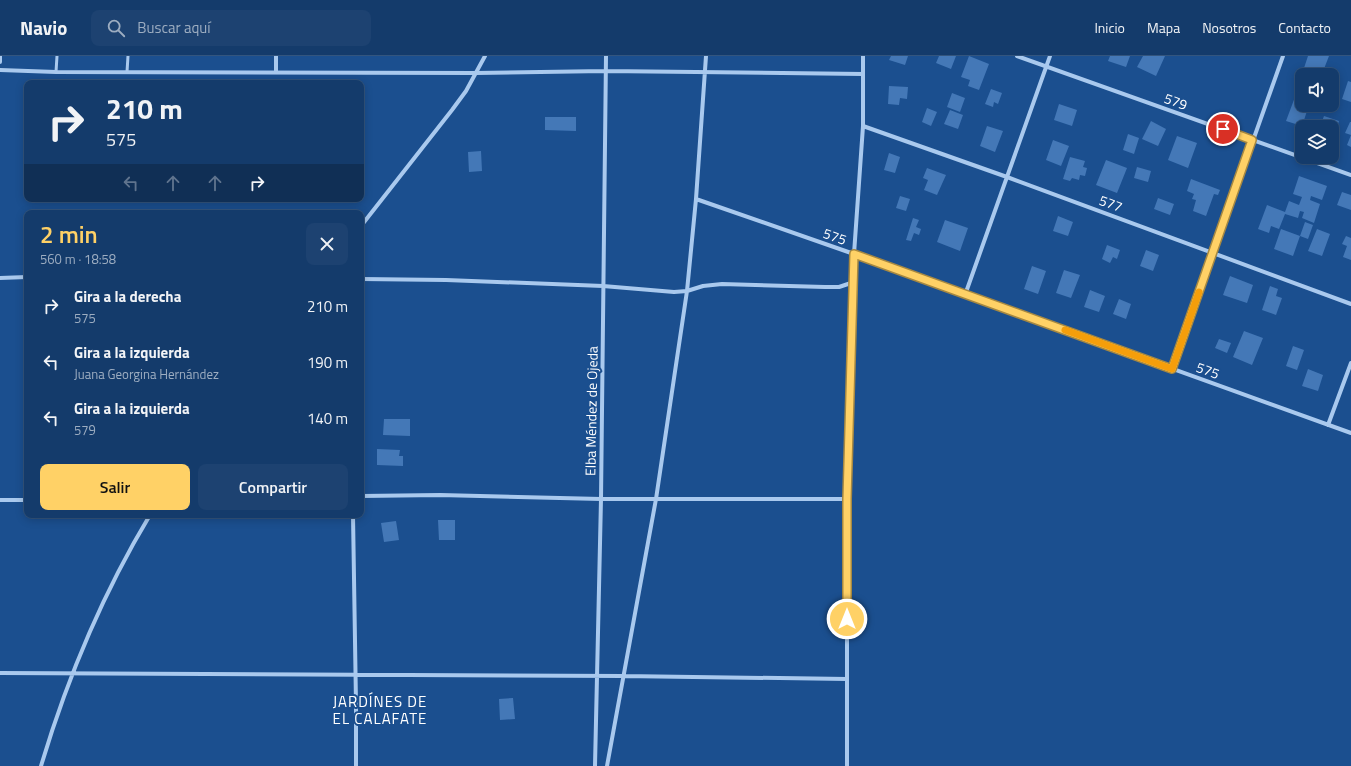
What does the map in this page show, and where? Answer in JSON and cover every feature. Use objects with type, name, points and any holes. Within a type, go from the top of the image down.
[{"type":"street","points":[[0,56],[0,62]]},
{"type":"street","points":[[276,56],[276,72]]},
{"type":"street","points":[[364,222],[466,91],[485,56]]},
{"type":"street","name":"Elba Méndez de Ojeda","points":[[595,766],[601,499],[606,56]]},
{"type":"street","points":[[607,766],[656,499],[687,291],[696,200],[706,56]]},
{"type":"street","points":[[847,766],[847,499],[854,254],[863,126],[864,56]]},
{"type":"street","name":"579","points":[[1017,56],[1351,175]]},
{"type":"street","points":[[965,295],[1050,56]]},
{"type":"street","points":[[1172,369],[1283,56]]},
{"type":"street","points":[[0,70],[56,72],[476,73],[605,71],[863,74]]},
{"type":"street","name":"577","points":[[863,126],[1007,176],[1351,304]]},
{"type":"street","name":"575","points":[[696,200],[854,254],[1351,433]]},
{"type":"street","points":[[0,278],[24,277]]},
{"type":"street","points":[[364,279],[446,280],[603,286],[674,292],[722,284],[840,287],[854,282]]},
{"type":"street","points":[[1328,425],[1351,363]]},
{"type":"street","points":[[364,496],[440,495],[601,499],[847,499]]},
{"type":"street","points":[[0,500],[24,500]]},
{"type":"street","points":[[41,766],[72,674],[86,639],[148,518]]},
{"type":"street","points":[[353,518],[356,766]]},
{"type":"street","points":[[0,674],[355,674],[847,679]]},
{"type":"lane","points":[[56,72],[57,56]]},
{"type":"lane","points":[[127,72],[128,56]]},
{"type":"building","points":[[891,56],[908,56],[905,65],[889,60]]},
{"type":"building","points":[[939,56],[956,56],[951,69],[936,63]]},
{"type":"building","points":[[969,56],[989,64],[979,90],[968,86],[970,80],[961,77]]},
{"type":"building","points":[[1110,56],[1130,56],[1126,67],[1108,61]]},
{"type":"building","points":[[1143,56],[1165,56],[1156,76],[1137,67]]},
{"type":"building","points":[[1308,56],[1329,56],[1324,68],[1304,68]]},
{"type":"building","points":[[1348,81],[1351,82],[1351,102],[1342,99]]},
{"type":"building","points":[[889,86],[908,87],[907,99],[900,98],[899,105],[888,104]]},
{"type":"building","points":[[991,89],[1002,93],[998,104],[994,102],[993,107],[985,104]]},
{"type":"building","points":[[952,93],[965,98],[960,112],[947,107]]},
{"type":"building","points":[[1295,97],[1295,112],[1307,112],[1304,120],[1295,120],[1295,124],[1286,121]]},
{"type":"building","points":[[1059,104],[1077,110],[1072,126],[1054,120]]},
{"type":"building","points":[[927,108],[937,112],[931,126],[922,122]]},
{"type":"building","points":[[950,110],[963,115],[958,129],[944,124]]},
{"type":"building","points":[[1324,116],[1336,120],[1323,120]]},
{"type":"building","points":[[545,117],[576,117],[576,131],[545,130]]},
{"type":"building","points":[[1151,121],[1166,129],[1158,146],[1142,139]]},
{"type":"building","points":[[1351,122],[1351,135],[1345,133]]},
{"type":"building","points":[[987,126],[1003,131],[995,152],[980,146]]},
{"type":"building","points":[[1128,134],[1139,138],[1134,154],[1123,150]]},
{"type":"building","points":[[1351,135],[1351,147],[1347,145]]},
{"type":"building","points":[[1177,136],[1197,143],[1188,168],[1168,160]]},
{"type":"building","points":[[1053,140],[1069,146],[1061,166],[1046,160]]},
{"type":"building","points":[[481,151],[482,171],[469,172],[468,152]]},
{"type":"building","points":[[889,153],[900,157],[895,173],[884,170]]},
{"type":"building","points":[[1070,157],[1085,161],[1083,167],[1087,168],[1085,176],[1080,175],[1079,180],[1072,178],[1070,181],[1063,179]]},
{"type":"building","points":[[1106,160],[1127,168],[1117,193],[1096,185]]},
{"type":"building","points":[[1137,167],[1151,171],[1148,182],[1134,178]]},
{"type":"building","points":[[927,168],[946,175],[937,195],[924,190],[928,180],[923,178]]},
{"type":"building","points":[[1299,176],[1327,186],[1322,200],[1311,196],[1310,200],[1320,204],[1314,223],[1302,218],[1304,212],[1300,211],[1298,218],[1285,214],[1279,229],[1271,226],[1269,233],[1258,229],[1267,205],[1285,212],[1289,201],[1299,205],[1302,197],[1293,194]]},
{"type":"building","points":[[1191,179],[1220,190],[1218,195],[1214,194],[1206,216],[1193,211],[1196,200],[1192,199],[1194,194],[1187,191]]},
{"type":"building","points":[[1342,192],[1351,195],[1351,210],[1337,205]]},
{"type":"building","points":[[900,196],[910,199],[906,211],[896,208]]},
{"type":"building","points":[[1158,198],[1174,204],[1170,215],[1154,209]]},
{"type":"building","points":[[1058,216],[1073,222],[1068,236],[1053,231]]},
{"type":"building","points":[[913,218],[919,220],[916,227],[921,229],[919,235],[914,233],[911,241],[906,240]]},
{"type":"building","points":[[945,220],[968,228],[960,251],[937,242]]},
{"type":"building","points":[[1305,222],[1313,225],[1308,239],[1300,236]]},
{"type":"building","points":[[1281,229],[1300,236],[1293,256],[1274,249]]},
{"type":"building","points":[[1317,229],[1330,234],[1322,256],[1308,251]]},
{"type":"building","points":[[1346,236],[1351,238],[1351,260],[1343,257],[1347,246],[1342,244]]},
{"type":"building","points":[[1107,245],[1120,250],[1117,259],[1113,257],[1110,263],[1102,259]]},
{"type":"building","points":[[1146,250],[1159,255],[1153,271],[1140,266]]},
{"type":"building","points":[[1032,266],[1046,271],[1038,294],[1024,289]]},
{"type":"building","points":[[1064,270],[1080,275],[1071,298],[1056,293]]},
{"type":"building","points":[[1230,276],[1253,285],[1247,303],[1223,295]]},
{"type":"building","points":[[1270,286],[1278,289],[1276,296],[1282,298],[1276,315],[1262,310]]},
{"type":"building","points":[[1090,290],[1105,296],[1099,312],[1084,307]]},
{"type":"building","points":[[1119,299],[1131,304],[1126,319],[1113,314]]},
{"type":"building","points":[[1244,331],[1263,338],[1252,365],[1233,357]]},
{"type":"building","points":[[1219,339],[1231,343],[1227,353],[1215,348]]},
{"type":"building","points":[[1293,346],[1304,350],[1297,370],[1286,366]]},
{"type":"building","points":[[1308,369],[1323,375],[1318,391],[1302,386]]},
{"type":"building","points":[[384,419],[410,419],[410,436],[383,435]]},
{"type":"building","points":[[377,449],[400,450],[399,456],[403,456],[403,466],[377,465]]},
{"type":"building","points":[[438,520],[455,520],[455,540],[439,540]]},
{"type":"building","points":[[396,521],[399,540],[384,542],[381,523]]},
{"type":"building","points":[[513,698],[515,719],[500,720],[499,699]]},
{"type":"slow traffic","points":[[1065,330],[1172,369],[1199,292]]},
{"type":"district","name":"JARDÍNES DE EL CALAFATE","points":[[380,710]]},
{"type":"route","points":[[847,619],[847,499],[854,254],[1172,369],[1252,140],[1223,129]]}]
